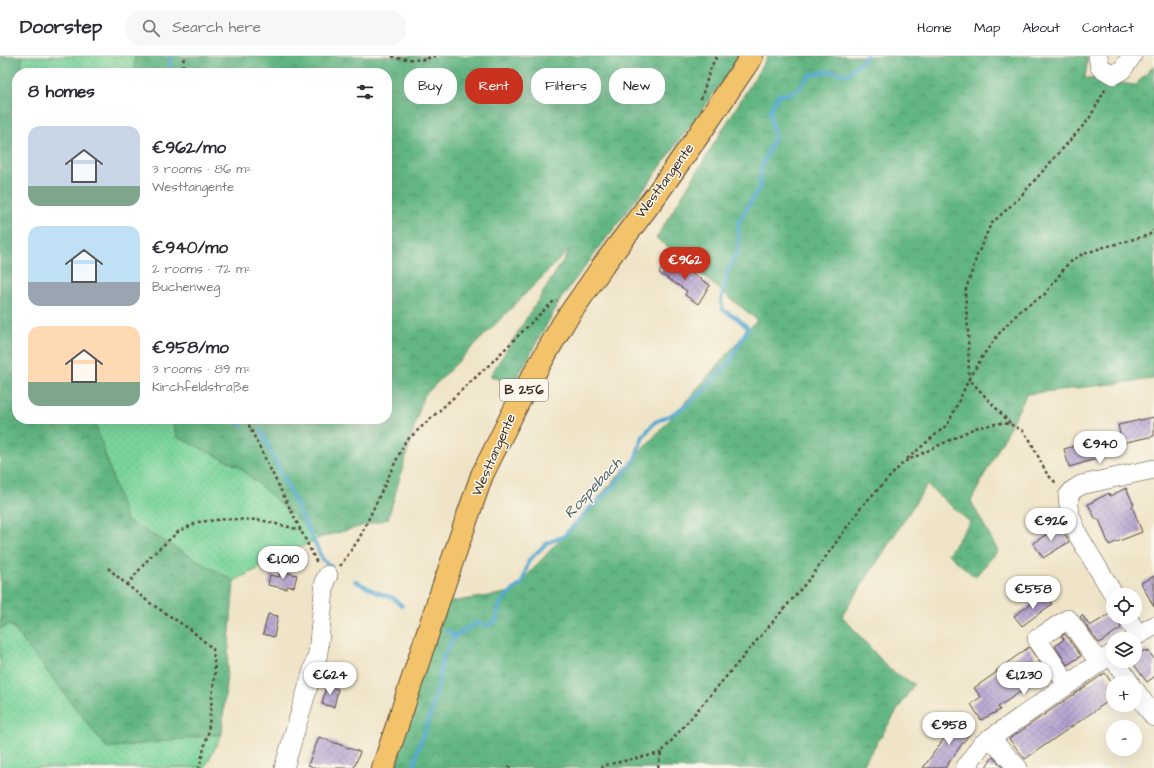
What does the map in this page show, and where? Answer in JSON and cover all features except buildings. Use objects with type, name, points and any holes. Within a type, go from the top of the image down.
[{"type":"main road","name":"Westtangente","points":[[383,768],[439,599],[482,476],[523,393],[564,322],[718,108],[752,56]]},
{"type":"street","points":[[1098,56],[1100,67],[1113,75],[1122,70],[1132,56]]},
{"type":"street","points":[[1110,588],[1078,535],[1070,515],[1068,496],[1073,490],[1081,485],[1154,469]]},
{"type":"street","points":[[284,768],[318,653],[327,577]]},
{"type":"street","points":[[1067,684],[1037,639],[1068,619],[1106,654]]},
{"type":"street","points":[[1142,633],[1154,626]]},
{"type":"street","points":[[965,768],[981,745],[990,738],[1067,684],[1106,660]]},
{"type":"street","points":[[1118,668],[1124,676]]},
{"type":"street","points":[[1142,700],[1154,716]]},
{"type":"street","points":[[990,738],[1018,768]]},
{"type":"path","points":[[183,68],[184,56]]},
{"type":"path","points":[[392,56],[395,58],[420,60],[436,56]]},
{"type":"path","points":[[1068,496],[1047,474],[1030,440],[1023,431],[1010,424],[969,379],[968,330],[965,292],[977,256],[991,224],[1019,198],[1090,118],[1113,75]]},
{"type":"path","points":[[658,768],[660,753],[812,576],[862,506],[904,462],[948,424],[969,379],[984,354],[1001,331],[1021,310],[1046,294],[1067,266],[1078,256],[1101,248],[1149,236],[1154,230]]},
{"type":"path","points":[[249,424],[301,530],[327,577],[339,567],[359,539],[405,442],[489,365],[553,302],[562,297],[575,306]]},
{"type":"path","points":[[904,462],[975,428],[1001,423],[1010,424]]},
{"type":"path","points":[[127,586],[150,557],[178,531],[199,522],[260,520],[301,530]]},
{"type":"path","points":[[108,568],[127,586],[191,630],[213,649],[215,672],[208,733],[199,768]]},
{"type":"path","points":[[601,768],[605,765],[660,753]]},
{"type":"green space","points":[[0,56],[22,56],[21,68],[12,68],[12,424],[96,424],[126,520],[234,581],[222,734],[107,748],[10,624],[0,629]]},
{"type":"green space","points":[[22,56],[135,56],[134,68],[21,68]]},
{"type":"green space","points":[[135,56],[741,56],[653,177],[562,297],[513,385],[490,376],[571,248],[423,397],[388,519],[319,538],[238,466],[177,437],[173,424],[392,424],[392,68],[134,68]]},
{"type":"green space","points":[[768,56],[1088,56],[1085,78],[1135,85],[1154,66],[1154,379],[1027,394],[971,501],[998,551],[975,577],[948,554],[970,522],[927,485],[842,616],[890,670],[914,684],[861,768],[387,768],[445,603],[512,592],[674,415],[757,320],[656,238]]},
{"type":"green space","points":[[96,424],[173,424],[177,437],[238,466],[319,538],[234,581],[126,520]]},
{"type":"green space","points":[[10,624],[107,748],[222,734],[205,768],[0,768],[0,629]]},
{"type":"waterway","points":[[170,68],[171,56]]},
{"type":"waterway","name":"Rospebach","points":[[414,768],[417,752],[429,719],[438,686],[443,657],[455,636],[476,623],[489,625],[496,621],[499,607],[506,596],[522,583],[529,560],[547,543],[564,536],[586,512],[613,487],[635,459],[643,436],[655,422],[671,415],[688,404],[703,391],[729,363],[748,328],[737,318],[723,310],[721,301],[727,274],[739,248],[738,223],[760,186],[761,168],[774,138],[770,110],[778,95],[794,92],[810,75],[830,71],[847,75],[867,56]]},
{"type":"waterway","points":[[261,431],[323,560],[331,566]]},
{"type":"waterway","points":[[355,581],[376,592],[393,598],[402,606]]},
{"type":"waterway","points":[[447,631],[455,636]]}]
